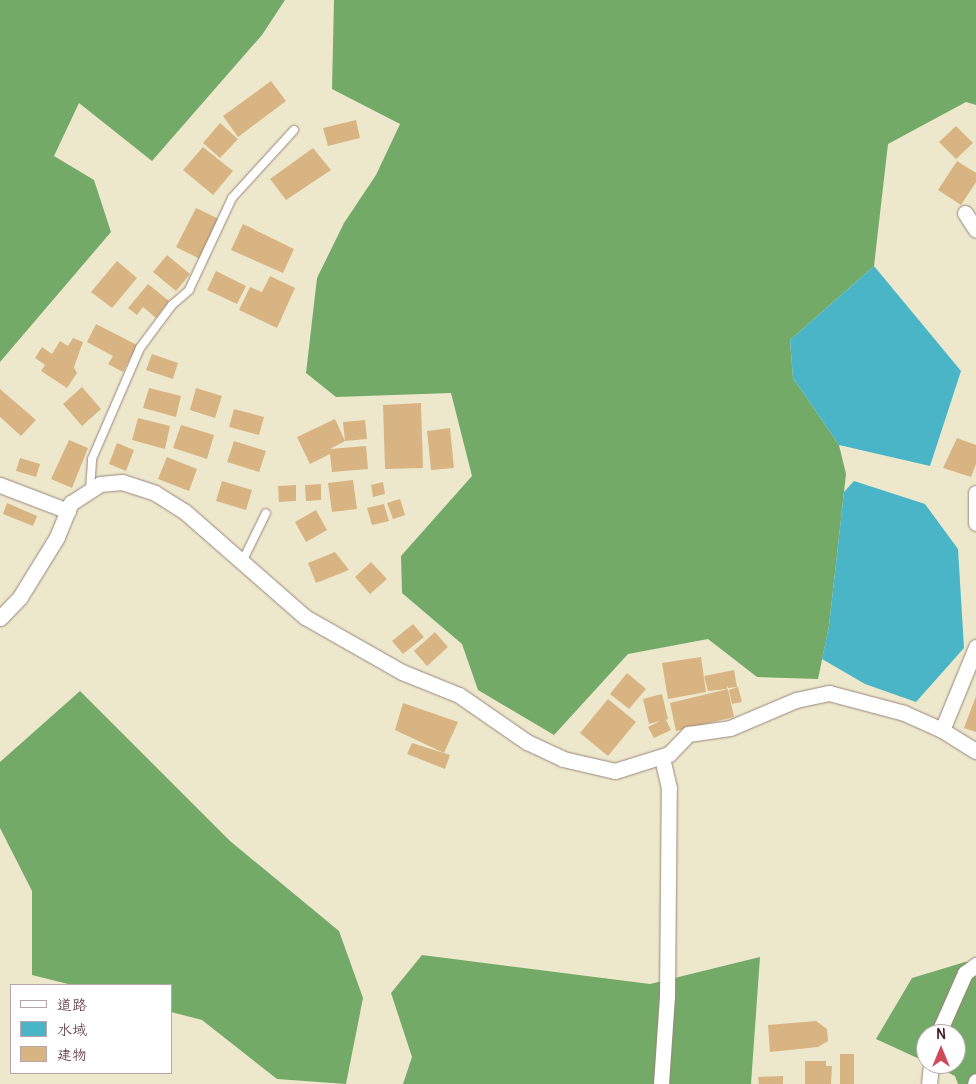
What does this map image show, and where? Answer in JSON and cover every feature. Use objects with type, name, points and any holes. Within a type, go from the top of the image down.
[{"type":"street","points":[[966,213],[976,230]]},
{"type":"street","points":[[0,618],[20,597],[56,537],[71,503],[100,484],[122,482],[155,493],[184,511],[243,560],[305,617],[402,672],[459,695],[527,742],[556,756],[615,771],[669,754],[688,734],[730,728],[796,700],[829,693],[904,713],[942,730],[976,751]]},
{"type":"street","points":[[0,485],[68,511]]},
{"type":"street","points":[[976,493],[976,523]]},
{"type":"street","points":[[942,730],[976,647]]},
{"type":"street","points":[[661,1084],[668,997],[669,788],[662,757]]},
{"type":"street","points":[[943,1024],[966,974],[976,965]]},
{"type":"lane","points":[[90,490],[92,459],[140,348],[172,305],[189,290],[232,198],[294,130]]},
{"type":"lane","points":[[243,560],[266,513]]},
{"type":"green space","points":[[0,0],[285,0],[262,35],[152,161],[79,103],[54,156],[94,180],[111,232],[0,362]]},
{"type":"green space","points":[[334,0],[976,0],[976,105],[966,102],[888,144],[874,266],[790,340],[793,378],[839,445],[846,474],[829,626],[818,679],[757,677],[708,639],[628,654],[554,735],[478,690],[462,644],[402,593],[401,556],[472,476],[451,393],[336,397],[306,373],[317,278],[344,223],[376,175],[400,124],[332,89]]},
{"type":"green space","points":[[80,691],[230,841],[339,931],[363,998],[346,1084],[277,1079],[202,1020],[172,1012],[172,984],[68,984],[32,975],[32,891],[0,828],[0,762]]},
{"type":"green space","points":[[422,955],[650,984],[760,957],[751,1084],[403,1084],[412,1057],[391,993]]},
{"type":"green space","points":[[965,962],[976,962],[976,1084],[958,1084],[955,1076],[951,1074],[966,1074],[966,1024],[916,1024],[916,1057],[876,1039],[912,978]]},
{"type":"water","points":[[874,266],[961,371],[930,466],[839,445],[793,378],[790,340]]},
{"type":"water","points":[[854,481],[925,504],[958,549],[964,648],[916,702],[865,684],[822,659],[829,626],[844,492]]},
{"type":"building","points":[[271,81],[286,101],[238,137],[223,116]]},
{"type":"building","points":[[356,120],[360,138],[328,146],[323,128]]},
{"type":"building","points":[[220,123],[238,139],[220,158],[203,143]]},
{"type":"building","points":[[956,126],[973,143],[956,159],[939,142]]},
{"type":"building","points":[[203,147],[233,171],[213,195],[183,170]]},
{"type":"building","points":[[313,148],[331,170],[286,200],[270,179]]},
{"type":"building","points":[[957,161],[976,173],[976,182],[961,205],[938,190]]},
{"type":"building","points":[[196,208],[221,220],[200,259],[176,247]]},
{"type":"building","points":[[243,224],[294,249],[283,273],[231,250]]},
{"type":"building","points":[[167,255],[190,274],[176,291],[153,272]]},
{"type":"building","points":[[117,261],[137,278],[112,308],[91,292]]},
{"type":"building","points":[[216,271],[246,286],[237,304],[207,290]]},
{"type":"building","points":[[270,276],[295,288],[277,328],[239,310],[250,287],[262,292]]},
{"type":"building","points":[[148,284],[169,301],[156,318],[143,307],[137,315],[128,308]]},
{"type":"building","points":[[96,324],[137,345],[123,372],[108,364],[113,356],[87,342]]},
{"type":"building","points":[[73,338],[83,342],[74,367],[77,373],[67,388],[41,371],[45,365],[35,358],[42,347],[52,354],[60,341],[68,346]]},
{"type":"building","points":[[152,354],[178,363],[173,379],[146,370]]},
{"type":"building","points":[[82,387],[101,409],[82,426],[63,404]]},
{"type":"building","points":[[149,388],[181,396],[176,417],[143,408]]},
{"type":"building","points":[[196,388],[222,396],[215,418],[190,410]]},
{"type":"building","points":[[0,389],[36,420],[21,436],[0,417]]},
{"type":"building","points":[[421,403],[423,468],[385,469],[383,405]]},
{"type":"building","points":[[234,409],[264,417],[259,435],[229,427]]},
{"type":"building","points":[[138,418],[170,426],[165,449],[132,440]]},
{"type":"building","points":[[335,419],[345,441],[330,449],[366,446],[368,469],[332,472],[330,454],[310,464],[297,437]]},
{"type":"building","points":[[365,420],[367,439],[345,441],[343,422]]},
{"type":"building","points":[[181,425],[214,435],[207,459],[173,448]]},
{"type":"building","points":[[450,428],[454,468],[431,470],[427,431]]},
{"type":"building","points":[[957,438],[976,445],[976,464],[971,477],[943,468]]},
{"type":"building","points":[[69,440],[88,448],[72,488],[51,479]]},
{"type":"building","points":[[234,441],[266,451],[259,472],[227,462]]},
{"type":"building","points":[[117,443],[134,450],[126,471],[109,464]]},
{"type":"building","points":[[167,457],[197,469],[189,491],[158,479]]},
{"type":"building","points":[[20,458],[40,464],[36,477],[16,471]]},
{"type":"building","points":[[353,480],[357,509],[332,512],[328,483]]},
{"type":"building","points":[[222,481],[252,490],[246,510],[216,501]]},
{"type":"building","points":[[383,482],[385,494],[373,497],[371,485]]},
{"type":"building","points":[[321,484],[321,500],[306,501],[305,485]]},
{"type":"building","points":[[296,485],[296,501],[279,502],[278,486]]},
{"type":"building","points":[[400,499],[405,515],[393,519],[387,503]]},
{"type":"building","points":[[7,503],[37,516],[33,526],[3,514]]},
{"type":"building","points":[[384,504],[389,521],[372,525],[367,508]]},
{"type":"building","points":[[316,510],[327,530],[306,542],[295,522]]},
{"type":"building","points":[[335,552],[349,570],[316,583],[308,563]]},
{"type":"building","points":[[371,562],[387,579],[370,594],[355,577]]},
{"type":"building","points":[[413,624],[424,637],[403,654],[392,641]]},
{"type":"building","points":[[435,632],[448,647],[427,666],[414,651]]},
{"type":"building","points":[[701,657],[706,692],[668,699],[662,663]]},
{"type":"building","points":[[734,670],[737,687],[728,688],[727,685],[727,689],[708,691],[704,676]]},
{"type":"building","points":[[627,673],[646,689],[629,709],[610,694]]},
{"type":"building","points":[[738,687],[742,702],[732,704],[729,690]]},
{"type":"building","points":[[728,689],[734,717],[676,731],[670,703]]},
{"type":"building","points":[[662,694],[668,719],[666,720],[671,730],[654,738],[648,727],[660,721],[649,724],[643,699]]},
{"type":"building","points":[[976,696],[976,732],[964,728]]},
{"type":"building","points":[[608,699],[636,722],[608,756],[580,733]]},
{"type":"building","points":[[403,703],[458,722],[444,753],[395,730]]},
{"type":"building","points":[[412,743],[450,755],[445,769],[407,754]]},
{"type":"building","points":[[816,1021],[827,1029],[828,1041],[818,1047],[770,1052],[768,1025]]},
{"type":"building","points":[[840,1054],[854,1054],[854,1084],[840,1084]]},
{"type":"building","points":[[805,1061],[826,1061],[826,1066],[832,1066],[831,1084],[805,1084]]},
{"type":"building","points":[[783,1076],[783,1084],[759,1084],[758,1077]]}]
